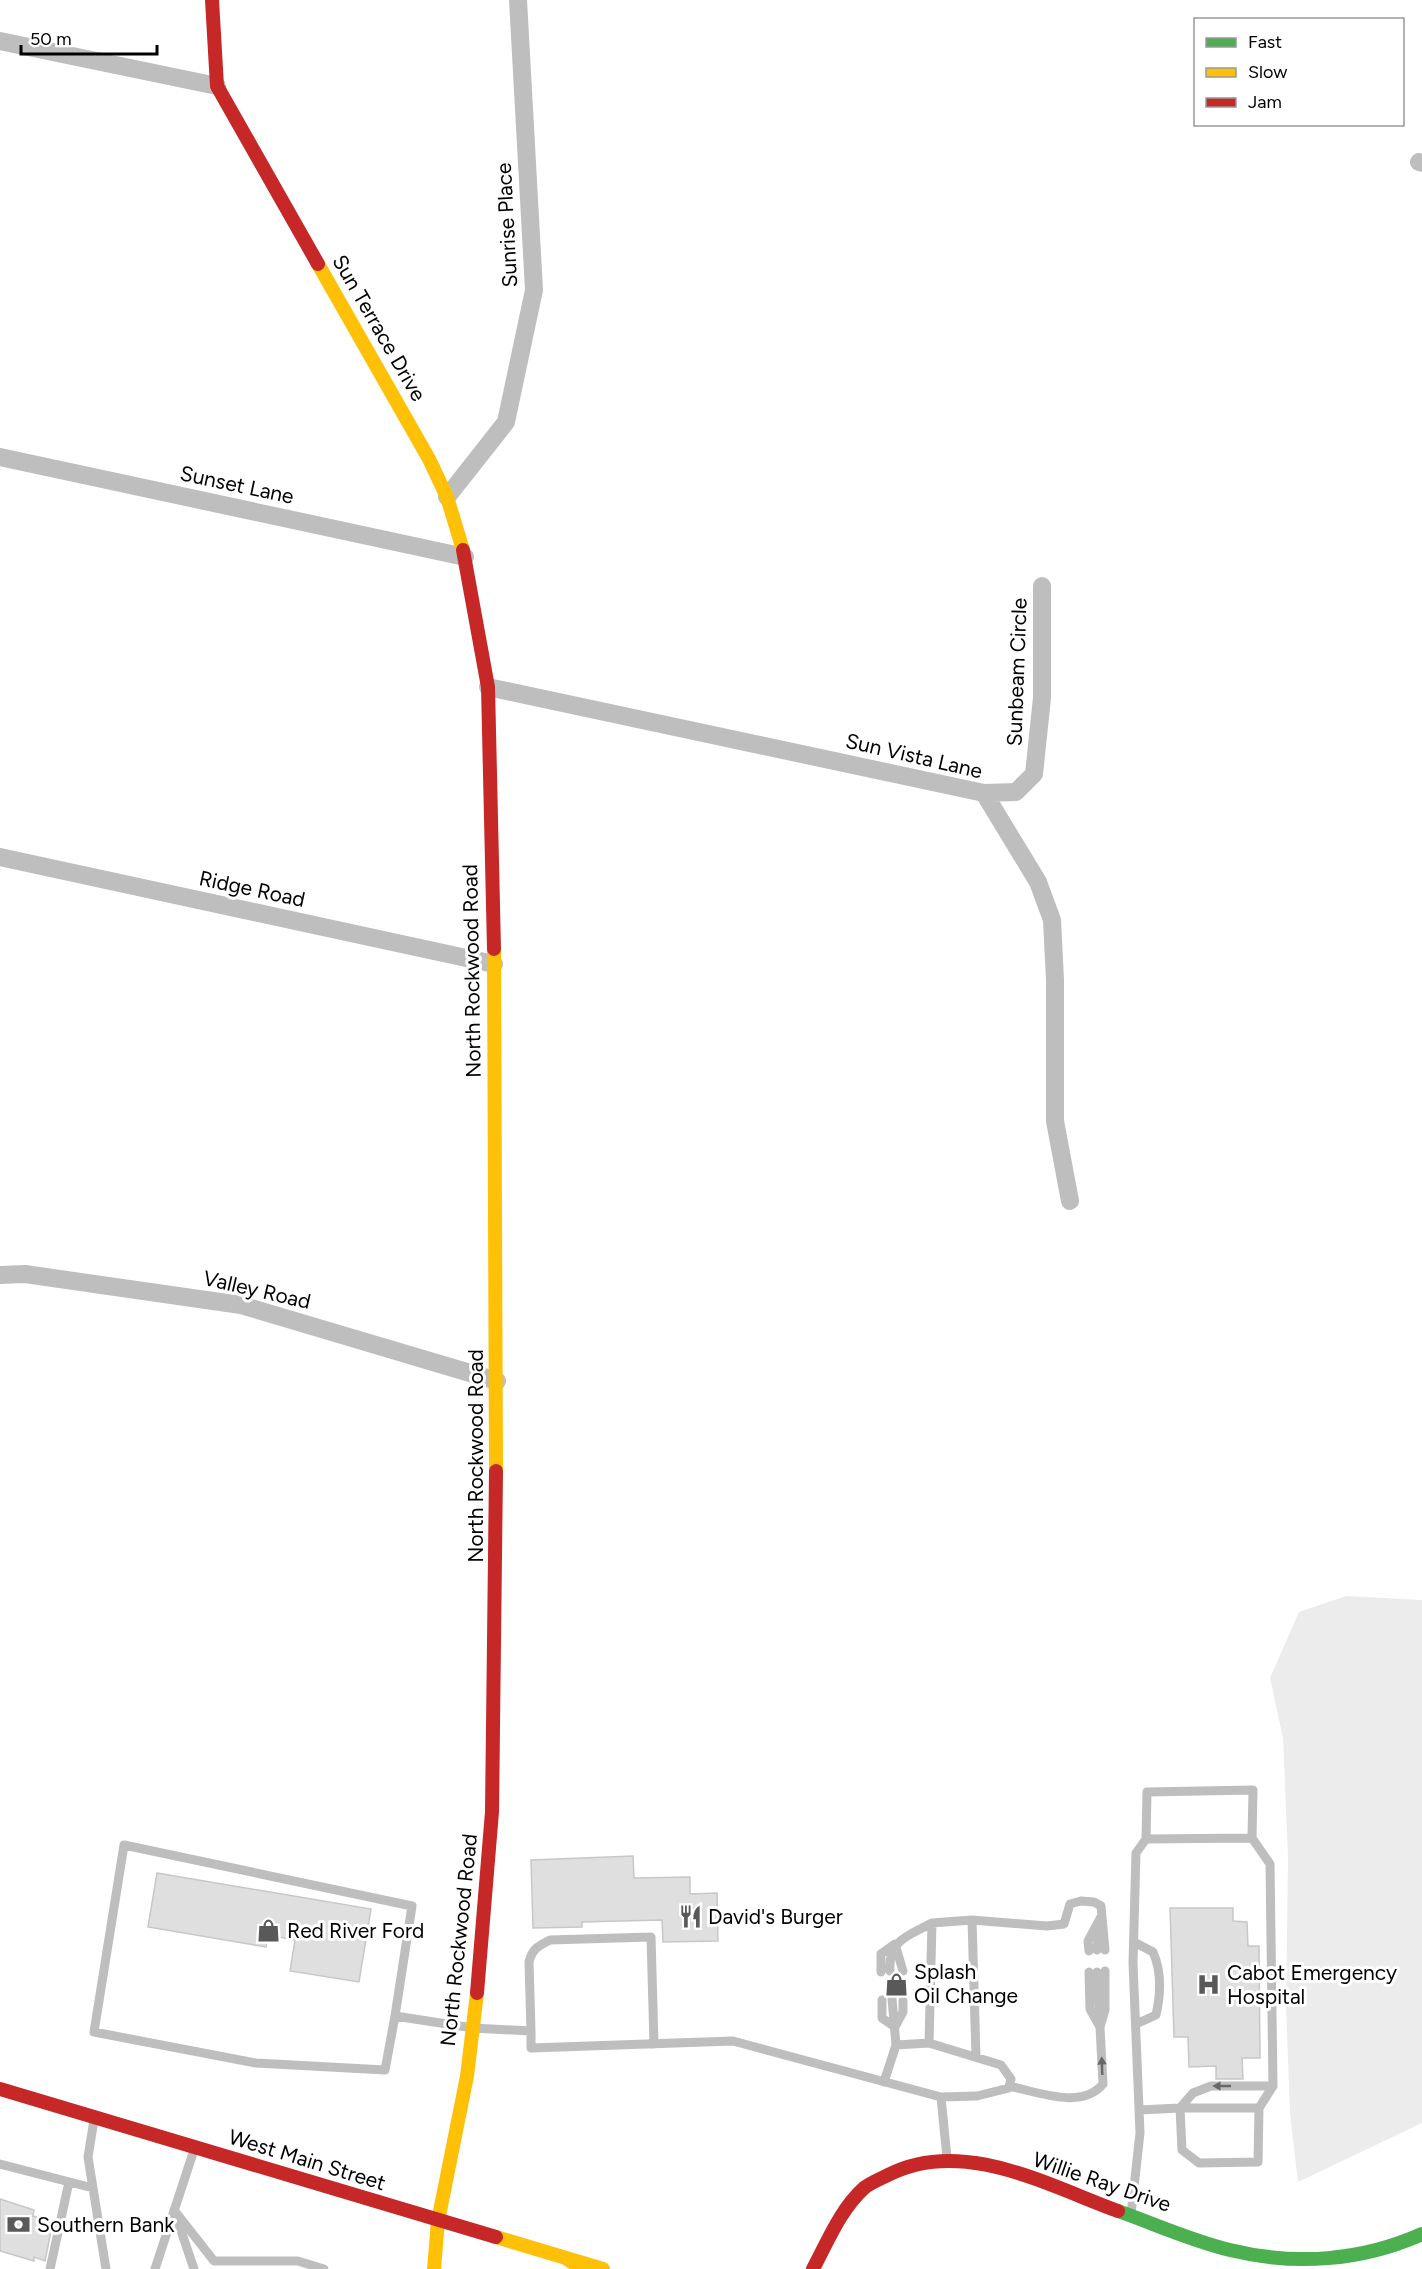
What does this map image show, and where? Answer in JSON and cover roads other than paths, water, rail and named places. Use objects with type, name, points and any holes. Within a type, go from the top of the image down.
[{"type":"main road","name":"Sun Terrace Drive","points":[[212,0],[217,86],[429,459],[447,497],[465,557],[488,687]]},
{"type":"main road","name":"North Rockwood Road","points":[[434,2269],[438,2221],[467,2076],[483,1946],[492,1812],[497,1381],[494,964],[488,687]]},
{"type":"main road","name":"West Main Street","points":[[0,2089],[603,2269]]},
{"type":"main road","name":"Willie Ray Drive","points":[[813,2269],[844,2211],[865,2187],[896,2171],[926,2162],[947,2160],[991,2165],[1229,2250],[1268,2257],[1307,2260],[1360,2255],[1422,2234]]},
{"type":"main road","points":[[567,2259],[583,2269]]},
{"type":"street","name":"Sunrise Place","points":[[447,497],[506,422],[534,290],[518,0]]},
{"type":"street","points":[[0,41],[217,86]]},
{"type":"street","name":"Sunset Lane","points":[[0,457],[465,557]]},
{"type":"street","name":"Sunbeam Circle","points":[[984,793],[1016,792],[1034,774],[1042,698],[1042,586]]},
{"type":"street","name":"Sun Vista Lane","points":[[488,687],[984,793],[1038,882],[1052,920],[1055,980],[1055,1120],[1070,1201]]},
{"type":"street","name":"Ridge Road","points":[[0,857],[494,964]]},
{"type":"street","name":"Valley Road","points":[[0,1275],[25,1274],[240,1305],[497,1381]]},
{"type":"lane","points":[[1131,2214],[1140,2133],[1134,1942],[1136,1853],[1146,1839],[1147,1792],[1253,1790],[1252,1838],[1270,1864],[1273,2086],[1259,2108],[1258,2163],[1199,2163],[1182,2150],[1180,2108],[1193,2093],[1211,2086],[1273,2086]]},
{"type":"lane","points":[[1146,1839],[1252,1838]]},
{"type":"lane","points":[[124,1845],[412,1906],[395,2016],[385,2070],[256,2063],[94,2032],[124,1845]]},
{"type":"lane","points":[[886,1972],[889,1957],[896,1944],[932,1923],[972,1920],[1047,1926],[1064,1924],[1070,1904],[1081,1901],[1094,1902],[1101,1906],[1101,1917],[1097,1950],[1088,1941],[1101,1917]]},
{"type":"lane","points":[[972,1920],[976,2057]]},
{"type":"lane","points":[[929,2043],[932,1923]]},
{"type":"lane","points":[[654,2044],[651,1937],[550,1940],[532,1952],[529,1962],[531,2048],[654,2044],[733,2041],[941,2097],[977,2096],[1010,2086],[1078,2099],[1095,2093],[1102,2084],[1100,2027],[1105,2010],[1097,1971],[1090,2009],[1100,2027]]},
{"type":"lane","points":[[1134,1942],[1153,1952],[1160,1980],[1160,1999],[1156,2015],[1136,2024]]},
{"type":"lane","points":[[896,1944],[903,1971]]},
{"type":"lane","points":[[884,2082],[896,2045],[892,1999]]},
{"type":"lane","points":[[882,2000],[882,2018],[895,2028]]},
{"type":"lane","points":[[895,2028],[903,2012],[903,2001]]},
{"type":"lane","points":[[395,2016],[473,2028],[531,2031]]},
{"type":"lane","points":[[896,2045],[929,2043],[1001,2065],[1011,2079],[1010,2086]]},
{"type":"lane","points":[[941,2097],[947,2160]]},
{"type":"lane","points":[[1139,2110],[1259,2108]]},
{"type":"lane","points":[[95,2117],[88,2157],[106,2269]]},
{"type":"lane","points":[[155,2269],[194,2147]]},
{"type":"lane","points":[[0,2164],[93,2188]]},
{"type":"lane","points":[[50,2269],[69,2182]]},
{"type":"lane","points":[[174,2211],[194,2269]]},
{"type":"lane","points":[[174,2211],[214,2261],[298,2261],[324,2269]]},
{"type":"place","name":"David's Burger","points":[[690,1917]]},
{"type":"place","name":"Red River Ford","points":[[269,1931]]},
{"type":"place","name":"Splash Oil Change","points":[[896,1984]]},
{"type":"place","name":"Cabot Emergency Hospital","points":[[1209,1985]]},
{"type":"place","name":"Southern Bank","points":[[19,2225]]}]
